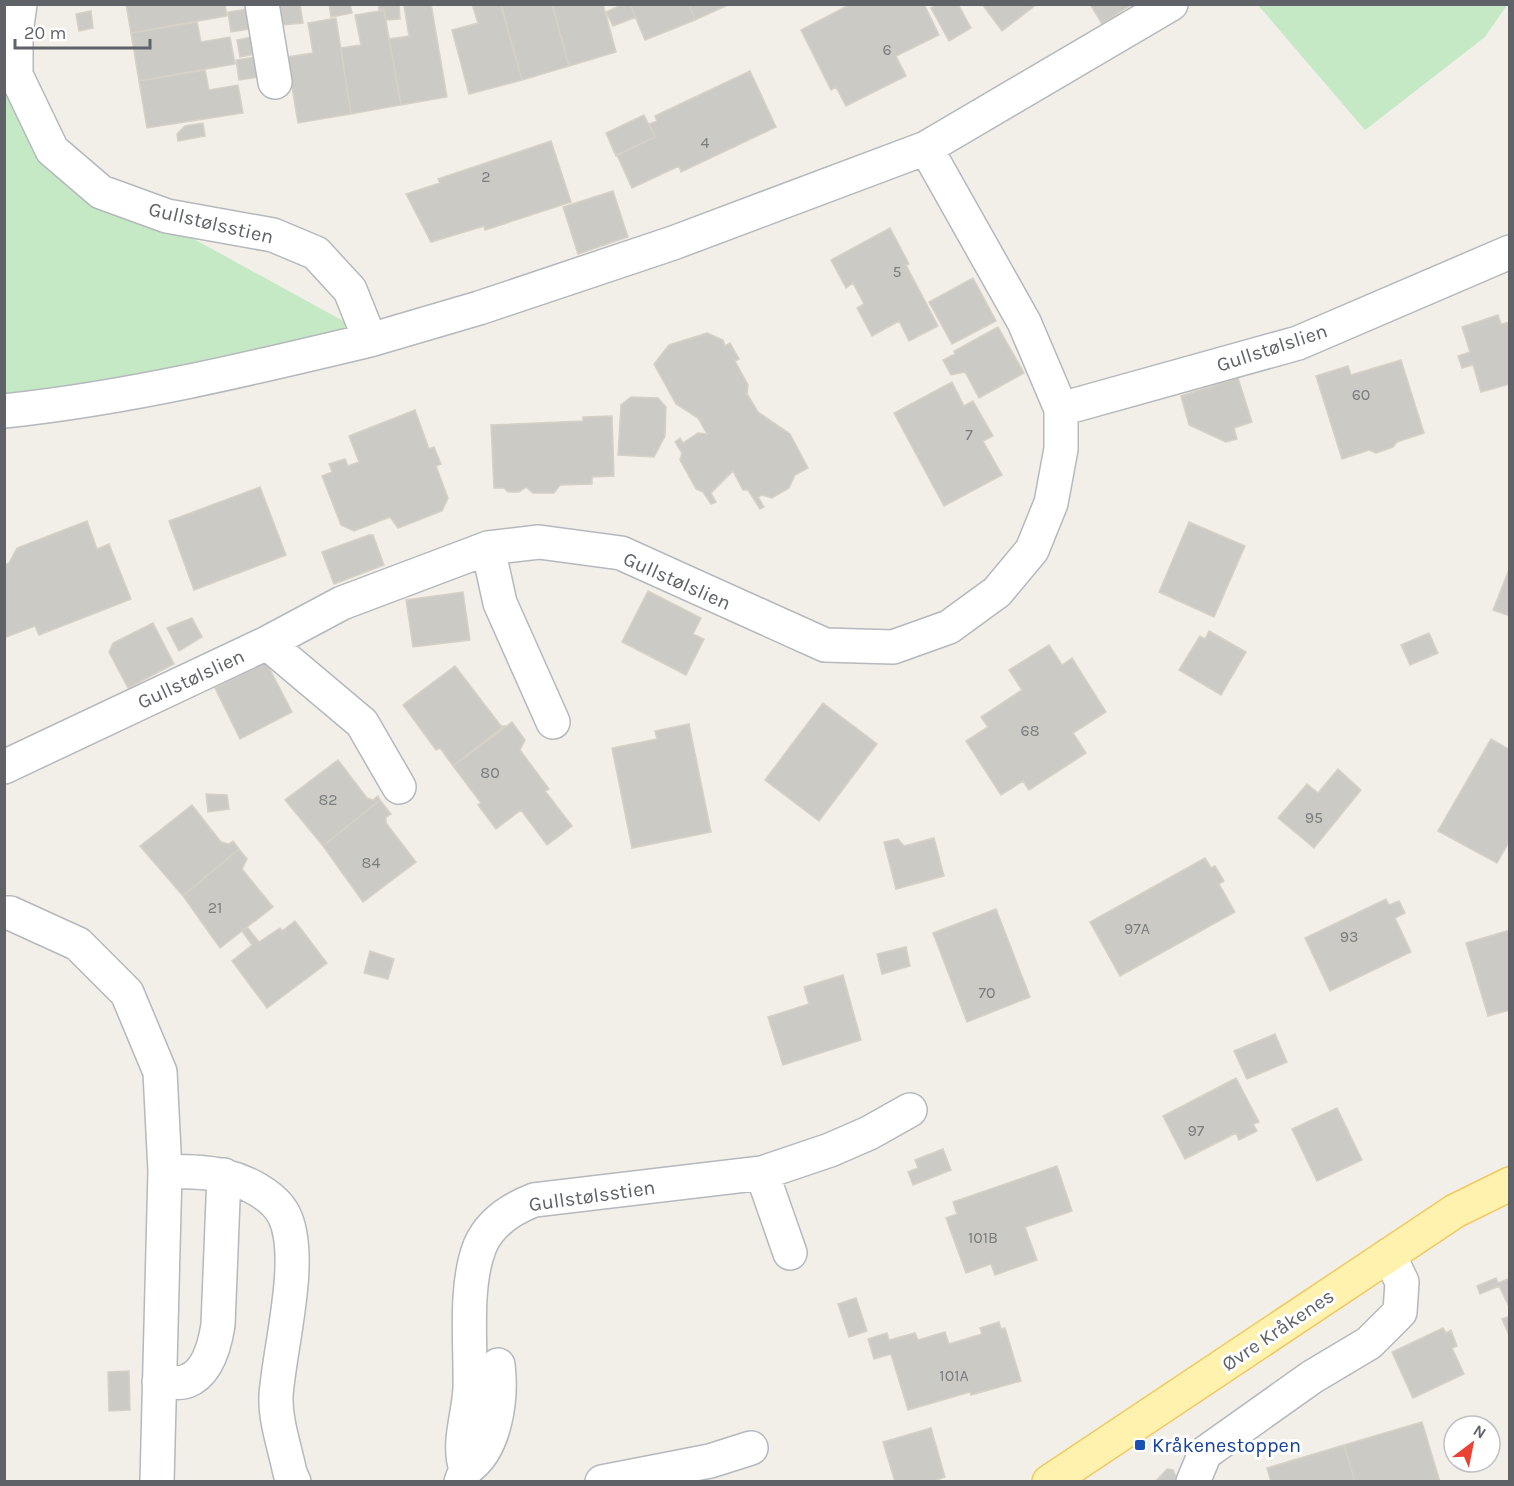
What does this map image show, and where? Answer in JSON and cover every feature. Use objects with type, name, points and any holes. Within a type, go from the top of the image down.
[{"type":"main road","name":"Øvre Kråkenes","points":[[1049,1482],[1455,1211],[1509,1184]]},
{"type":"street","name":"Gullstølsstien","points":[[20,4],[16,33],[16,75],[52,150],[100,192],[167,216],[273,235],[316,253],[350,291],[369,340]]},
{"type":"street","points":[[262,4],[274,82]]},
{"type":"street","points":[[4,411],[92,400],[244,370],[369,340],[479,308],[673,243],[926,148],[1171,4]]},
{"type":"street","name":"Gullstølslien","points":[[4,767],[267,643],[342,603],[488,548],[539,542],[621,553],[757,617],[825,645],[893,648],[949,627],[997,592],[1032,550],[1051,503],[1061,449],[1060,409],[1024,322],[926,148]]},
{"type":"street","name":"Gullstølslien","points":[[1060,409],[1298,344],[1509,252]]},
{"type":"street","points":[[488,548],[500,603],[553,722]]},
{"type":"street","points":[[267,643],[362,723],[399,787]]},
{"type":"street","points":[[4,913],[10,913],[78,944],[127,993],[160,1072],[165,1171],[157,1482]]},
{"type":"street","name":"Gullstølsstien","points":[[464,1475],[461,1454],[470,1390],[473,1276],[480,1246],[493,1226],[512,1209],[534,1200],[762,1173],[840,1146],[910,1110]]},
{"type":"street","points":[[165,1171],[224,1175],[267,1195],[284,1214],[290,1234],[292,1261],[276,1398],[287,1461],[294,1482]]},
{"type":"street","points":[[762,1173],[790,1253]]},
{"type":"street","points":[[159,1382],[186,1382],[195,1376],[208,1360],[215,1343],[218,1325],[224,1175]]},
{"type":"street","points":[[1193,1482],[1205,1453],[1312,1377],[1369,1344],[1400,1312],[1402,1282],[1389,1255]]},
{"type":"street","points":[[464,1475],[477,1462],[499,1413],[501,1387],[498,1365]]},
{"type":"street","points":[[603,1482],[710,1461],[751,1448]]},
{"type":"green space","points":[[1258,5],[1507,5],[1485,37],[1365,130]]},
{"type":"green space","points":[[4,6],[77,175],[367,334],[5,401]]},
{"type":"building","points":[[126,4],[225,4],[227,16],[131,33]]},
{"type":"building","points":[[300,4],[303,23],[283,25],[279,6]]},
{"type":"building","points":[[329,4],[350,4],[352,13],[331,17]]},
{"type":"building","points":[[379,4],[399,4],[400,19],[386,20],[384,10],[379,10]]},
{"type":"building","points":[[431,4],[447,97],[401,105],[389,39],[409,36],[404,6]]},
{"type":"building","points":[[472,4],[501,4],[522,80],[469,94],[452,30],[478,23]]},
{"type":"building","points":[[552,4],[569,66],[522,80],[501,6]]},
{"type":"building","points":[[552,4],[603,4],[616,52],[569,66]]},
{"type":"building","points":[[623,4],[630,4],[636,17],[613,26],[606,12]]},
{"type":"building","points":[[630,4],[689,4],[695,20],[645,40]]},
{"type":"building","points":[[689,4],[730,4],[695,20]]},
{"type":"building","points":[[851,4],[924,4],[939,35],[896,56],[906,76],[846,106],[836,87],[831,90],[801,30]]},
{"type":"building","points":[[938,4],[958,4],[971,28],[949,41],[931,8]]},
{"type":"building","points":[[982,4],[1037,4],[1002,31]]},
{"type":"building","points":[[1090,4],[1132,4],[1102,24]]},
{"type":"building","points":[[247,9],[250,29],[231,32],[228,12]]},
{"type":"building","points":[[384,10],[401,105],[351,114],[341,48],[361,45],[355,15]]},
{"type":"building","points":[[91,11],[93,28],[79,31],[76,14]]},
{"type":"building","points":[[336,18],[351,114],[298,123],[287,57],[313,53],[308,23]]},
{"type":"building","points":[[197,22],[201,42],[230,37],[235,64],[139,81],[131,33]]},
{"type":"building","points":[[252,37],[255,54],[240,57],[237,40]]},
{"type":"building","points":[[255,57],[259,77],[239,80],[236,60]]},
{"type":"building","points":[[205,70],[209,90],[238,85],[243,113],[147,128],[139,81]]},
{"type":"building","points":[[750,71],[776,127],[681,172],[679,166],[632,188],[617,155],[655,137],[649,124],[657,121],[655,116]]},
{"type":"building","points":[[644,115],[655,137],[616,156],[606,133]]},
{"type":"building","points":[[203,123],[205,136],[178,141],[177,134],[185,126]]},
{"type":"building","points":[[551,141],[571,202],[485,230],[484,226],[431,242],[406,194],[440,183],[438,179]]},
{"type":"building","points":[[613,191],[628,237],[578,254],[563,207]]},
{"type":"building","points":[[890,228],[909,264],[906,265],[938,326],[909,341],[899,321],[872,336],[857,308],[864,304],[853,283],[846,288],[831,260]]},
{"type":"building","points":[[973,278],[996,321],[952,344],[929,302]]},
{"type":"building","points":[[1498,315],[1501,324],[1510,322],[1510,384],[1481,392],[1473,365],[1462,368],[1458,356],[1470,352],[1462,327]]},
{"type":"building","points":[[998,327],[1024,373],[979,398],[965,372],[951,375],[943,360],[955,354],[954,351]]},
{"type":"building","points":[[707,333],[723,340],[725,346],[730,343],[739,359],[735,361],[748,385],[747,394],[758,412],[790,434],[808,468],[795,475],[789,488],[772,498],[762,495],[758,497],[764,507],[760,509],[748,490],[743,490],[733,471],[711,493],[716,502],[711,504],[703,492],[696,489],[680,460],[682,453],[675,442],[680,438],[683,443],[698,433],[707,434],[698,418],[676,404],[654,364],[669,345]]},
{"type":"building","points":[[1401,360],[1424,433],[1397,442],[1393,447],[1376,453],[1369,450],[1342,459],[1316,376],[1348,366],[1351,375]]},
{"type":"building","points":[[1238,378],[1252,422],[1234,428],[1237,439],[1226,442],[1189,425],[1181,396]]},
{"type":"building","points":[[952,382],[964,406],[973,401],[993,436],[983,441],[1002,475],[944,506],[894,413]]},
{"type":"building","points":[[631,397],[658,398],[666,407],[665,436],[654,457],[618,455],[621,405]]},
{"type":"building","points":[[415,410],[429,449],[434,447],[441,464],[436,466],[448,498],[442,511],[398,528],[390,517],[354,531],[341,525],[322,476],[332,472],[329,464],[345,459],[348,466],[359,462],[349,436]]},
{"type":"building","points":[[612,416],[614,476],[592,477],[592,484],[560,485],[554,493],[533,493],[526,487],[519,492],[494,488],[491,425],[583,421],[583,417]]},
{"type":"building","points":[[260,487],[286,555],[194,590],[169,521]]},
{"type":"building","points":[[87,521],[97,549],[109,544],[131,599],[39,635],[35,626],[4,638],[4,565],[9,563],[17,548]]},
{"type":"building","points":[[1189,522],[1245,546],[1214,617],[1159,592]]},
{"type":"building","points":[[373,535],[384,565],[334,584],[322,552]]},
{"type":"building","points":[[1510,567],[1510,616],[1493,610]]},
{"type":"building","points":[[648,591],[701,618],[693,634],[704,639],[686,675],[622,642]]},
{"type":"building","points":[[463,592],[470,640],[413,647],[406,600]]},
{"type":"building","points":[[192,618],[202,637],[179,651],[167,628]]},
{"type":"building","points":[[153,623],[174,664],[128,688],[109,652],[113,643]]},
{"type":"building","points":[[1209,631],[1246,652],[1221,695],[1179,670],[1200,636],[1205,639]]},
{"type":"building","points":[[1429,633],[1438,653],[1410,665],[1401,645]]},
{"type":"building","points":[[1049,645],[1062,665],[1072,658],[1106,712],[1073,733],[1086,753],[1029,790],[1023,781],[1001,795],[966,741],[988,727],[981,717],[1022,690],[1009,670]]},
{"type":"building","points":[[266,662],[292,712],[240,739],[215,688]]},
{"type":"building","points":[[455,666],[501,726],[504,726],[453,766],[440,748],[436,750],[403,705]]},
{"type":"building","points":[[823,703],[877,744],[819,821],[765,780]]},
{"type":"building","points":[[512,722],[525,740],[520,750],[549,789],[545,791],[572,826],[547,845],[521,810],[496,829],[478,805],[481,803],[453,766]]},
{"type":"building","points":[[689,724],[711,832],[632,848],[612,748],[657,739],[655,731]]},
{"type":"building","points":[[1491,739],[1510,750],[1510,840],[1497,863],[1438,831]]},
{"type":"building","points":[[338,760],[367,798],[373,800],[378,796],[380,800],[323,846],[285,800]]},
{"type":"building","points":[[1338,769],[1361,790],[1314,848],[1278,818],[1307,784],[1318,793]]},
{"type":"building","points":[[206,794],[227,795],[229,809],[208,812]]},
{"type":"building","points":[[380,800],[391,814],[386,817],[386,823],[416,862],[363,902],[323,846]]},
{"type":"building","points":[[192,805],[221,842],[229,844],[233,841],[239,849],[183,896],[140,846]]},
{"type":"building","points":[[934,838],[944,876],[896,889],[884,842],[898,839],[904,846]]},
{"type":"building","points":[[239,849],[247,859],[242,869],[273,907],[220,948],[183,896]]},
{"type":"building","points":[[1205,858],[1211,868],[1215,866],[1224,881],[1219,884],[1235,912],[1120,976],[1090,922]]},
{"type":"building","points":[[1386,899],[1389,905],[1399,901],[1405,913],[1395,918],[1411,952],[1330,991],[1305,938]]},
{"type":"building","points":[[996,909],[1030,997],[967,1022],[933,933]]},
{"type":"building","points":[[295,921],[327,963],[267,1008],[232,961],[252,945],[242,931],[247,927],[259,942],[280,928],[282,931]]},
{"type":"building","points":[[1510,930],[1510,1010],[1488,1016],[1466,943]]},
{"type":"building","points":[[906,947],[910,966],[882,974],[877,954]]},
{"type":"building","points":[[370,951],[394,959],[388,979],[364,973]]},
{"type":"building","points":[[843,975],[861,1040],[783,1065],[768,1017],[809,1004],[804,987]]},
{"type":"building","points":[[1275,1034],[1287,1062],[1247,1079],[1234,1051]]},
{"type":"building","points":[[1236,1078],[1259,1122],[1253,1124],[1257,1131],[1239,1140],[1236,1133],[1185,1159],[1163,1116]]},
{"type":"building","points":[[1337,1108],[1362,1160],[1317,1181],[1292,1129]]},
{"type":"building","points":[[943,1149],[951,1170],[913,1185],[908,1172],[918,1168],[915,1160]]},
{"type":"building","points":[[1057,1166],[1072,1211],[1025,1227],[1037,1260],[995,1275],[991,1264],[966,1273],[946,1218],[957,1214],[953,1202]]},
{"type":"building","points":[[1496,1278],[1498,1283],[1510,1278],[1510,1309],[1499,1286],[1480,1294],[1477,1286]]},
{"type":"building","points":[[856,1298],[867,1331],[849,1337],[838,1304]]},
{"type":"building","points":[[1510,1316],[1510,1335],[1509,1335],[1502,1319]]},
{"type":"building","points":[[999,1322],[1001,1329],[1005,1328],[1021,1381],[971,1395],[970,1392],[908,1410],[891,1354],[874,1359],[868,1339],[887,1333],[889,1340],[915,1333],[918,1340],[945,1332],[949,1344],[982,1334],[980,1328]]},
{"type":"building","points":[[1443,1328],[1446,1333],[1451,1330],[1457,1346],[1452,1348],[1464,1374],[1413,1398],[1392,1352]]},
{"type":"building","points":[[129,1371],[130,1410],[109,1411],[108,1372]]},
{"type":"building","points":[[1422,1422],[1440,1482],[1355,1482],[1344,1445]]},
{"type":"building","points":[[931,1428],[945,1477],[931,1482],[895,1482],[883,1442]]},
{"type":"building","points":[[1344,1445],[1355,1482],[1271,1482],[1267,1468]]},
{"type":"building","points":[[1167,1469],[1173,1470],[1178,1482],[1155,1482]]},
{"type":"place","name":"Kråkenestoppen","points":[[1140,1445]]}]
